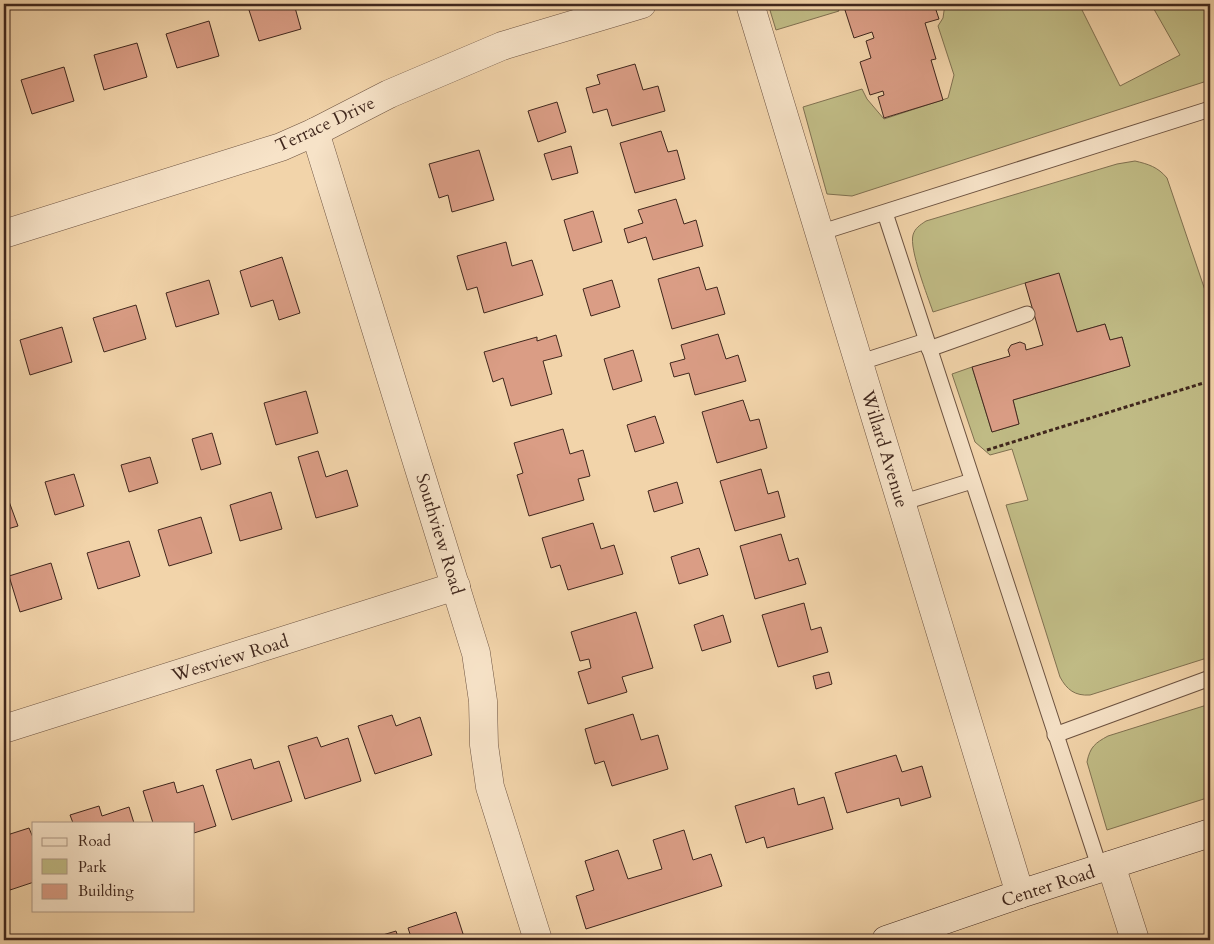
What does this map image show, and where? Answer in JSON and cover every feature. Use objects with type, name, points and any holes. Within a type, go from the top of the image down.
[{"type":"street","name":"Terrace Drive","points":[[4,234],[281,147],[315,132],[389,94],[502,46],[642,4]]},
{"type":"street","name":"Willard Avenue","points":[[750,4],[1020,894]]},
{"type":"street","name":"Southview Road","points":[[315,132],[476,653],[483,701],[484,745],[490,787],[538,940]]},
{"type":"street","name":"Westview Road","points":[[4,729],[456,586]]},
{"type":"street","name":"Center Road","points":[[886,940],[1020,894],[1210,833]]},
{"type":"street","points":[[1105,867],[1135,940]]},
{"type":"lane","points":[[819,233],[1210,109]]},
{"type":"lane","points":[[884,213],[1055,735],[1105,867]]},
{"type":"lane","points":[[858,363],[928,345],[1027,314]]},
{"type":"lane","points":[[901,503],[972,481]]},
{"type":"lane","points":[[1055,735],[1210,678]]},
{"type":"path","points":[[964,457],[1210,381]]},
{"type":"green space","points":[[770,4],[837,4],[839,11],[776,30],[769,7]]},
{"type":"green space","points":[[945,4],[1079,4],[1120,86],[1180,55],[1151,4],[1210,4],[1210,80],[852,196],[827,194],[803,107],[862,89],[867,99],[884,119],[948,98],[954,75],[938,26],[943,18]]},
{"type":"green space","points":[[1135,161],[1152,166],[1167,178],[1210,305],[1210,657],[1085,695],[1072,691],[1060,677],[1006,505],[1028,500],[1012,449],[990,455],[975,442],[952,374],[972,367],[992,432],[1019,424],[1013,400],[1130,366],[1122,337],[1110,340],[1105,324],[1077,332],[1025,283],[933,312],[916,262],[913,235],[916,229],[926,221],[1117,164]]},
{"type":"green space","points":[[1210,704],[1210,797],[1107,830],[1087,762],[1094,746],[1108,736]]},
{"type":"building","points":[[259,4],[294,4],[301,29],[259,41],[248,7]]},
{"type":"building","points":[[335,4],[351,4],[336,8]]},
{"type":"building","points":[[854,4],[934,4],[939,19],[925,23],[936,59],[931,60],[943,100],[884,118],[878,97],[884,95],[883,91],[870,95],[860,62],[871,58],[866,41],[874,38],[872,32],[854,38],[844,7]]},
{"type":"building","points":[[209,21],[219,56],[177,68],[166,34]]},
{"type":"building","points":[[137,43],[147,77],[104,90],[94,55]]},
{"type":"building","points":[[635,64],[643,90],[658,86],[665,111],[612,126],[607,109],[593,113],[586,88],[600,84],[597,75]]},
{"type":"building","points":[[64,67],[74,101],[32,114],[21,80]]},
{"type":"building","points":[[557,102],[566,132],[538,142],[528,111]]},
{"type":"building","points":[[661,131],[668,152],[677,150],[685,179],[635,193],[620,143]]},
{"type":"building","points":[[571,146],[578,173],[552,180],[544,154]]},
{"type":"building","points":[[479,150],[494,200],[452,212],[448,195],[439,198],[429,164]]},
{"type":"building","points":[[676,199],[684,224],[696,220],[703,246],[653,260],[646,237],[628,243],[624,229],[643,223],[638,210]]},
{"type":"building","points":[[593,211],[602,242],[573,251],[564,220]]},
{"type":"building","points":[[506,242],[512,266],[532,260],[543,295],[484,313],[477,287],[467,290],[457,256]]},
{"type":"building","points":[[282,257],[300,313],[279,320],[273,300],[251,307],[240,271]]},
{"type":"building","points":[[699,267],[706,290],[717,287],[725,314],[672,329],[658,279]]},
{"type":"building","points":[[1059,273],[1077,332],[1105,324],[1110,340],[1122,337],[1130,366],[1013,400],[1019,424],[992,432],[972,367],[1010,356],[1008,350],[1011,345],[1020,342],[1025,344],[1026,350],[1043,345],[1025,283]]},
{"type":"building","points":[[209,280],[219,314],[176,327],[166,293]]},
{"type":"building","points":[[612,280],[620,307],[591,316],[583,289]]},
{"type":"building","points":[[136,305],[146,339],[104,352],[93,318]]},
{"type":"building","points":[[62,327],[72,362],[30,375],[20,340]]},
{"type":"building","points":[[718,334],[726,359],[738,355],[746,381],[695,395],[689,373],[674,377],[670,363],[685,359],[681,345]]},
{"type":"building","points":[[556,335],[562,356],[543,361],[552,394],[511,406],[503,378],[493,382],[484,352],[537,337],[537,341]]},
{"type":"building","points":[[633,350],[642,381],[613,390],[604,359]]},
{"type":"building","points":[[306,391],[318,433],[276,445],[264,403]]},
{"type":"building","points":[[743,400],[750,421],[759,419],[767,448],[717,463],[702,412]]},
{"type":"building","points":[[655,416],[664,443],[635,452],[627,425]]},
{"type":"building","points":[[563,429],[570,454],[583,450],[590,476],[578,479],[584,500],[529,516],[517,475],[523,473],[514,443]]},
{"type":"building","points":[[212,433],[221,464],[201,470],[192,439]]},
{"type":"building","points":[[318,451],[326,477],[347,470],[358,506],[316,518],[298,457]]},
{"type":"building","points":[[150,457],[158,483],[129,492],[121,465]]},
{"type":"building","points":[[761,469],[768,494],[778,491],[785,517],[735,531],[720,481]]},
{"type":"building","points":[[74,474],[84,506],[55,515],[45,482]]},
{"type":"building","points":[[677,482],[683,503],[654,512],[648,491]]},
{"type":"building","points":[[271,492],[282,529],[240,541],[230,505]]},
{"type":"building","points":[[7,496],[18,526],[4,530],[4,497]]},
{"type":"building","points":[[201,517],[212,553],[169,566],[158,530]]},
{"type":"building","points":[[593,523],[601,549],[614,545],[623,574],[568,590],[560,565],[551,568],[542,538]]},
{"type":"building","points":[[781,534],[789,561],[798,558],[806,584],[755,599],[740,546]]},
{"type":"building","points":[[129,541],[140,576],[98,589],[87,553]]},
{"type":"building","points":[[699,548],[708,575],[679,584],[671,557]]},
{"type":"building","points":[[51,563],[62,599],[20,612],[9,576]]},
{"type":"building","points":[[804,603],[811,630],[821,627],[828,652],[778,667],[762,615]]},
{"type":"building","points":[[636,612],[653,668],[622,677],[627,692],[588,704],[578,672],[591,668],[589,659],[580,661],[571,632]]},
{"type":"building","points":[[723,615],[731,642],[702,651],[694,625]]},
{"type":"building","points":[[829,672],[832,684],[816,689],[813,676]]},
{"type":"building","points":[[633,714],[641,740],[658,735],[668,769],[612,786],[604,761],[595,764],[585,729]]},
{"type":"building","points":[[392,715],[396,726],[420,717],[432,755],[375,774],[358,726]]},
{"type":"building","points":[[317,737],[321,747],[348,738],[361,781],[305,799],[288,746]]},
{"type":"building","points":[[896,755],[902,772],[922,766],[931,797],[901,806],[899,798],[847,813],[835,773]]},
{"type":"building","points":[[251,759],[254,769],[279,761],[292,801],[232,820],[216,770]]},
{"type":"building","points":[[174,782],[177,793],[203,785],[216,826],[195,833],[195,822],[153,822],[143,791]]},
{"type":"building","points":[[794,788],[798,805],[824,797],[833,829],[767,848],[764,837],[746,843],[735,806]]},
{"type":"building","points":[[99,806],[102,816],[129,807],[134,822],[73,822],[70,815]]},
{"type":"building","points":[[29,828],[32,835],[32,883],[10,890],[4,869],[4,836]]},
{"type":"building","points":[[684,830],[693,860],[711,854],[722,886],[586,929],[576,896],[594,890],[585,861],[618,850],[628,879],[662,869],[653,840]]},
{"type":"building","points":[[456,912],[465,940],[412,940],[408,928]]},
{"type":"building","points":[[396,931],[399,940],[366,940]]}]
